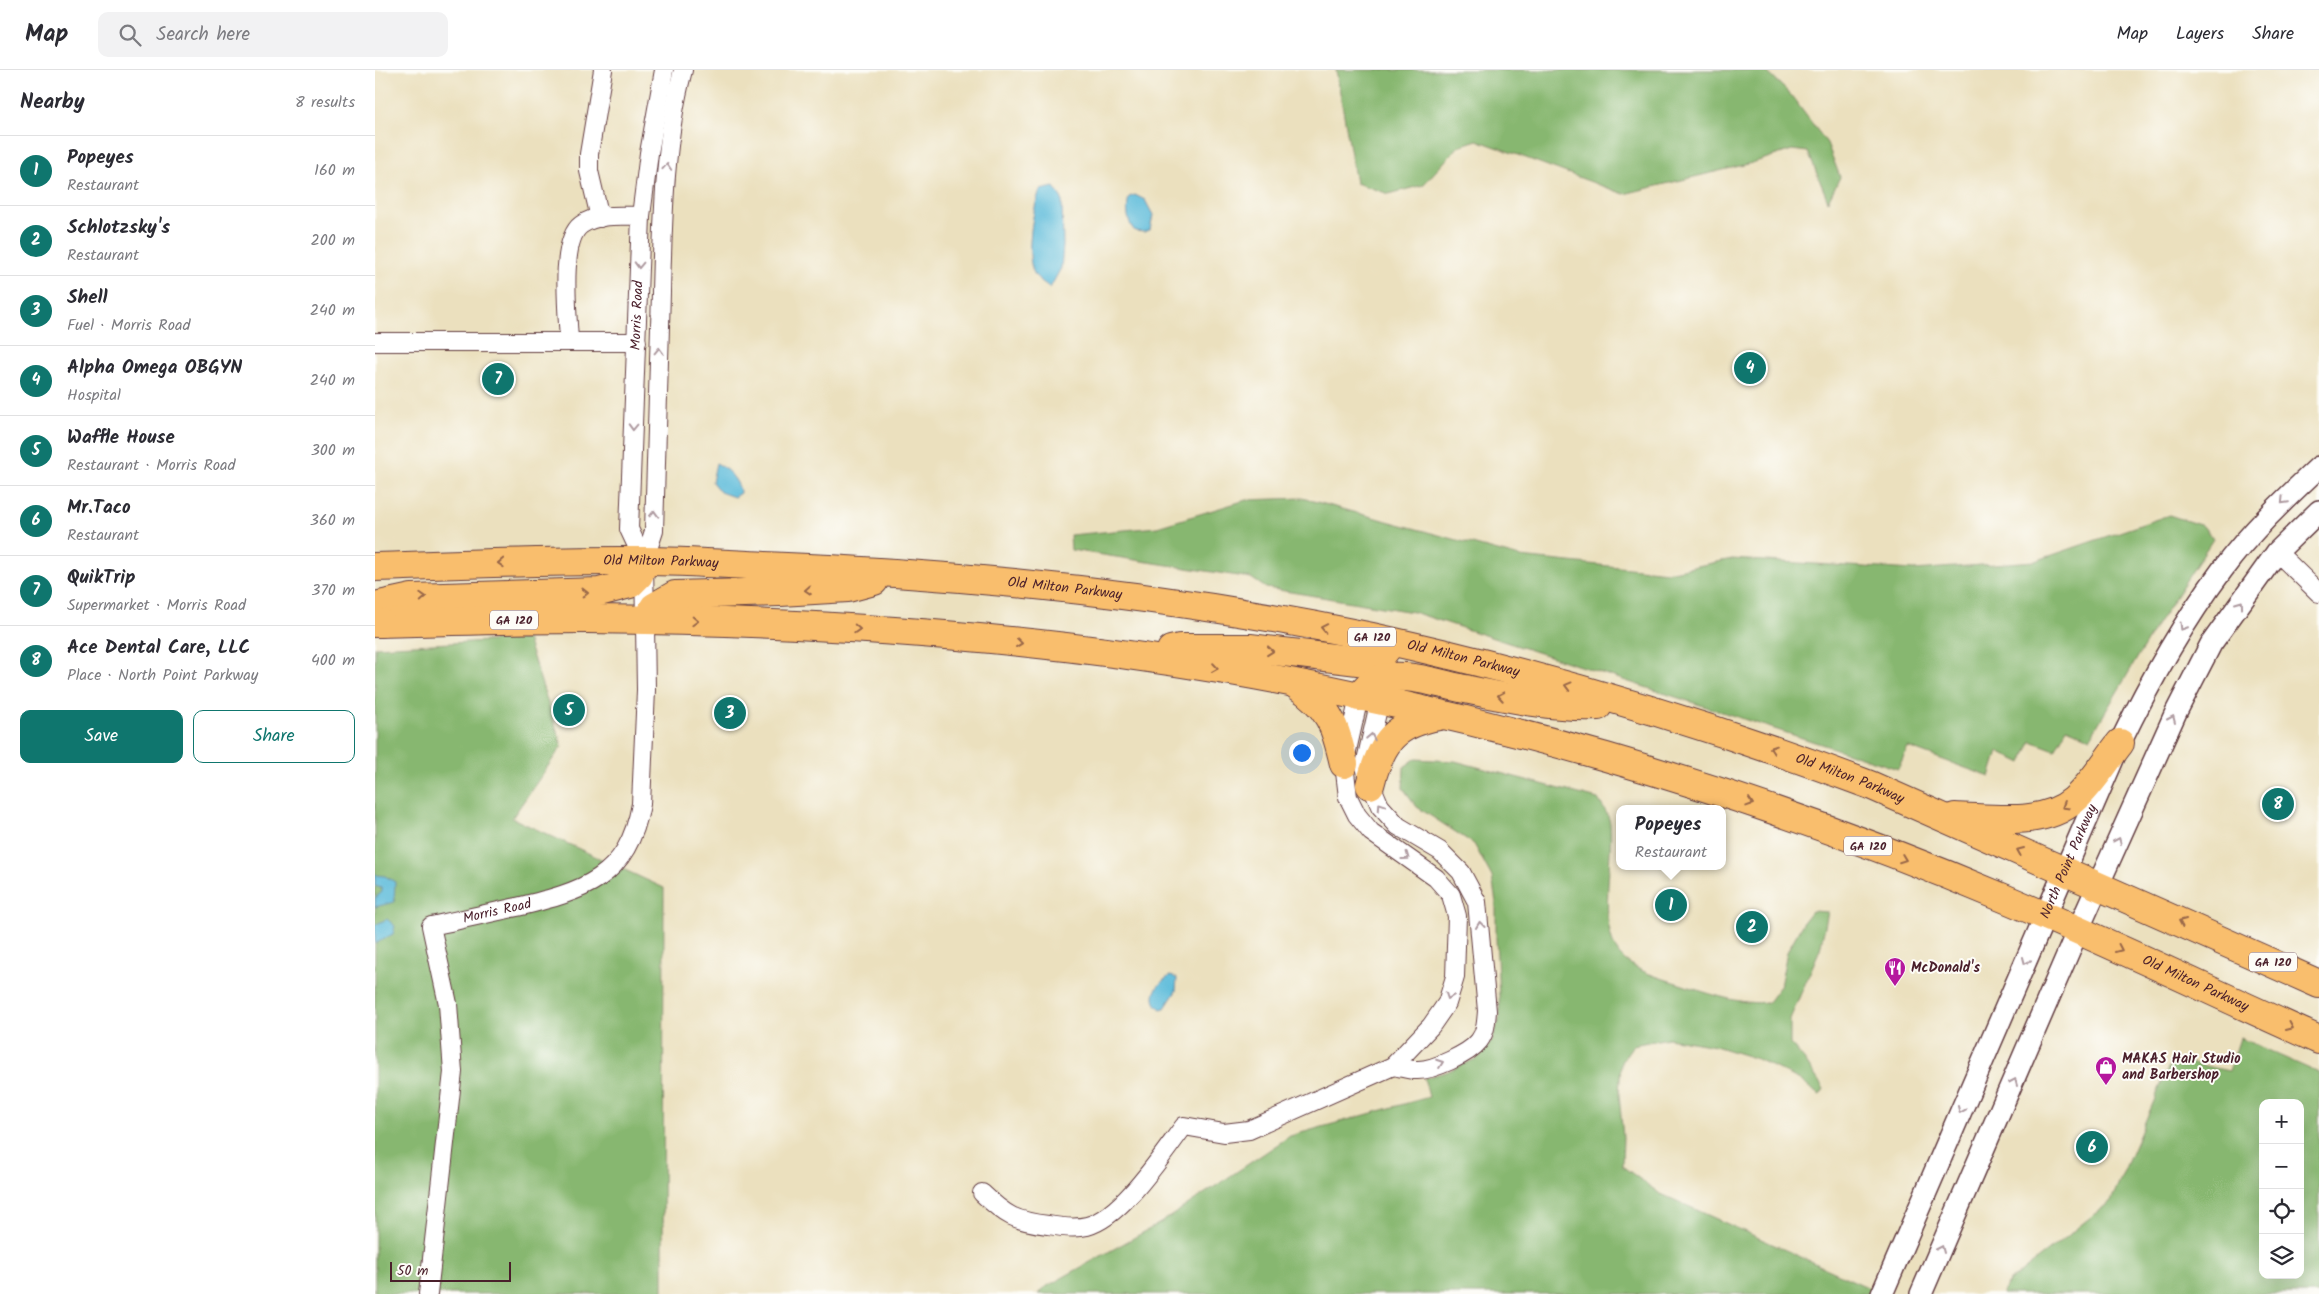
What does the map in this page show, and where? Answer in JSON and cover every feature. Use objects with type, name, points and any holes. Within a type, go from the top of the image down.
[{"type":"highway","name":"Old Milton Parkway","points":[[375,567],[644,561],[907,573],[1037,585],[1164,601],[1253,615],[1375,669],[1443,715],[1605,757],[1754,804],[1886,852],[2046,916],[2319,1040]]},
{"type":"highway","points":[[377,619],[412,598],[607,591],[630,584],[639,575],[644,561]]},
{"type":"highway","points":[[646,620],[654,608],[675,595],[848,588],[907,573]]},
{"type":"highway","name":"Old Milton Parkway","points":[[377,619],[646,620],[929,634],[1135,657],[1226,670],[1291,682],[1375,669],[1637,705],[1795,756],[1870,784],[2319,984]]},
{"type":"highway","points":[[1135,657],[1180,648],[1250,648],[1375,669],[1502,697],[1580,707],[1637,705]]},
{"type":"highway","points":[[1291,682],[1317,700],[1327,710],[1336,730],[1344,764]]},
{"type":"highway","points":[[1370,784],[1382,750],[1398,730],[1410,723],[1443,715]]},
{"type":"highway","points":[[1941,817],[2014,819],[2035,817],[2054,812],[2072,801],[2086,787],[2120,743]]},
{"type":"street","points":[[600,218],[589,171],[589,154],[603,70]]},
{"type":"street","name":"Morris Road","points":[[644,561],[629,529],[641,216],[649,153],[664,70]]},
{"type":"street","name":"Morris Road","points":[[428,1294],[453,1072],[448,1004],[431,926],[573,891],[592,883],[605,874],[620,858],[629,844],[638,821],[641,804],[646,690],[644,561],[654,531],[663,222],[668,147],[683,70]]},
{"type":"street","points":[[569,341],[569,247],[571,238],[581,225],[600,218],[641,216]]},
{"type":"street","points":[[375,342],[637,342]]},
{"type":"street","name":"North Point Parkway","points":[[1882,1294],[2120,743],[2162,662],[2183,626],[2223,569],[2253,533],[2319,467]]},
{"type":"street","points":[[1921,1294],[2078,930],[2176,712],[2211,644],[2277,552],[2319,511]]},
{"type":"street","points":[[2277,552],[2319,593]]},
{"type":"street","points":[[982,1193],[1000,1210],[1016,1220],[1063,1227],[1086,1226],[1106,1218],[1125,1200],[1184,1126],[1224,1133],[1249,1130],[1393,1066],[1431,1026],[1447,1003],[1455,977],[1457,916],[1451,895],[1436,878],[1371,832],[1362,823],[1348,797],[1344,764],[1375,669]]},
{"type":"street","points":[[1375,669],[1365,765],[1370,784],[1379,806],[1398,826],[1440,852],[1461,872],[1477,902],[1481,924],[1487,1011],[1486,1027],[1479,1041],[1465,1052],[1443,1064],[1418,1070],[1393,1066]]},
{"type":"green space","points":[[1336,70],[1765,70],[1790,94],[1827,143],[1840,177],[1828,201],[1808,152],[1792,150],[1752,163],[1624,194],[1477,140],[1459,146],[1423,185],[1389,194],[1356,183]]},
{"type":"green space","points":[[1302,498],[1520,557],[1668,572],[1732,559],[1914,570],[2035,561],[2169,515],[2203,526],[2213,539],[2155,628],[2090,738],[2067,728],[2055,750],[2031,741],[2022,763],[1998,751],[1990,777],[1908,747],[1898,769],[1413,612],[1266,588],[1251,578],[1071,550],[1070,535],[1157,527],[1246,500]]},
{"type":"green space","points":[[527,639],[562,746],[512,818],[664,888],[663,1294],[375,1294],[375,647]]},
{"type":"green space","points":[[1415,759],[1455,761],[1598,799],[1610,823],[1608,909],[1612,941],[1619,954],[1625,960],[1640,970],[1657,977],[1725,998],[1748,1002],[1768,1002],[1780,986],[1787,952],[1804,921],[1812,911],[1828,912],[1820,949],[1790,1019],[1790,1044],[1804,1059],[1824,1089],[1820,1095],[1800,1080],[1757,1059],[1715,1046],[1668,1038],[1633,1045],[1621,1062],[1619,1095],[1623,1137],[1622,1166],[1659,1193],[1883,1294],[1038,1294],[1042,1289],[1162,1222],[1290,1136],[1429,1097],[1424,1078],[1446,1072],[1478,1058],[1492,1041],[1500,1017],[1496,903],[1492,877],[1474,844],[1417,807],[1403,788],[1404,767]]},
{"type":"green space","points":[[2240,1038],[2319,1073],[2319,1294],[2002,1294],[2010,1281],[2111,1201],[2172,1059],[2229,1071]]},
{"type":"water","points":[[1054,187],[1062,199],[1063,246],[1061,268],[1050,288],[1035,275],[1030,257],[1030,245],[1032,220],[1040,190]]},
{"type":"water","points":[[1135,195],[1145,200],[1153,215],[1150,230],[1144,232],[1135,231],[1129,220],[1127,210],[1129,197]]},
{"type":"water","points":[[716,463],[728,472],[738,484],[740,493],[734,497],[720,492],[712,482]]},
{"type":"water","points":[[375,875],[385,876],[395,882],[394,902],[375,907],[375,898],[382,892],[381,888],[375,886]]},
{"type":"water","points":[[387,919],[395,926],[393,934],[375,944],[375,925]]},
{"type":"water","points":[[1170,976],[1177,978],[1176,991],[1165,1008],[1161,1009],[1154,1000],[1155,991],[1161,982]]},
{"type":"place","name":"Alpha Omega OBGYN","points":[[1750,368]]},
{"type":"place","name":"QuikTrip","points":[[498,379]]},
{"type":"place","name":"Waffle House","points":[[569,710]]},
{"type":"place","name":"Shell","points":[[730,713]]},
{"type":"place","name":"Ace Dental Care, LLC","points":[[2278,804]]},
{"type":"place","name":"Popeyes","points":[[1671,905]]},
{"type":"place","name":"Schlotzsky's","points":[[1752,927]]},
{"type":"place","name":"McDonald's","points":[[1895,987]]},
{"type":"place","name":"MAKAS Hair Studio and Barbershop","points":[[2106,1086]]},
{"type":"place","name":"Mr.Taco","points":[[2092,1147]]}]
